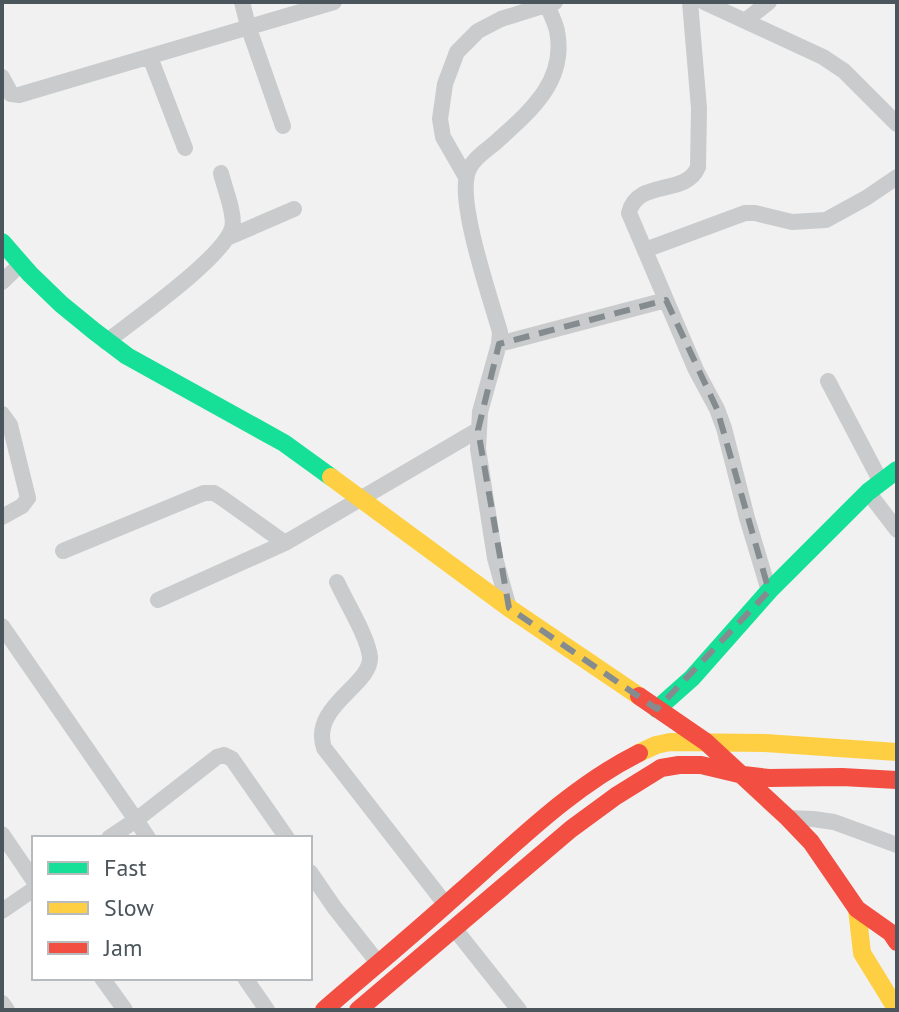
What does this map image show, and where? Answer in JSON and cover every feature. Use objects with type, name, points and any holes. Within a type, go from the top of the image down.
[{"type":"street","points":[[242,2],[283,126]]},
{"type":"street","points":[[2,77],[11,94],[19,95],[334,2]]},
{"type":"street","points":[[690,2],[699,108],[698,167],[695,175],[685,181],[639,195],[632,202],[629,213],[696,370],[717,409],[769,591]]},
{"type":"street","points":[[704,2],[823,57],[844,71],[897,124]]},
{"type":"street","points":[[746,20],[769,2]]},
{"type":"street","points":[[466,177],[474,162],[538,101],[556,72],[559,53],[549,3],[501,19],[478,31],[457,52],[445,84],[440,119],[443,137],[466,177],[467,208],[500,332],[480,412],[478,449],[495,558],[509,608]]},
{"type":"street","points":[[150,57],[185,148]]},
{"type":"street","points":[[106,342],[169,294],[227,238],[233,220],[221,173]]},
{"type":"street","points":[[645,250],[745,213],[792,222],[826,220],[897,177]]},
{"type":"street","points":[[227,238],[294,209]]},
{"type":"street","points":[[2,242],[21,264],[106,342],[284,443],[509,608],[706,742],[811,842],[857,909],[891,933],[897,942]]},
{"type":"street","points":[[2,282],[21,264]]},
{"type":"street","points":[[499,344],[666,300]]},
{"type":"street","points":[[828,381],[874,487],[897,530]]},
{"type":"street","points":[[2,414],[10,425],[28,498],[22,506],[2,517]]},
{"type":"street","points":[[158,600],[285,543],[478,430]]},
{"type":"street","points":[[657,709],[692,678],[769,591],[874,487],[897,470]]},
{"type":"street","points":[[63,551],[204,493],[214,493],[285,543]]},
{"type":"street","points":[[337,582],[370,655],[369,667],[327,716],[320,737],[324,748],[446,905]]},
{"type":"street","points":[[2,626],[147,836]]},
{"type":"street","points":[[324,1010],[544,817],[620,763],[656,745],[670,742],[765,743],[897,752]]},
{"type":"street","points":[[112,836],[217,757],[224,755],[232,759],[286,836]]},
{"type":"street","points":[[358,1010],[571,829],[661,768],[701,765],[769,778],[897,780]]},
{"type":"street","points":[[788,818],[834,822],[897,845]]},
{"type":"street","points":[[2,834],[32,878]]},
{"type":"street","points":[[312,875],[379,964]]},
{"type":"street","points":[[2,911],[32,890]]},
{"type":"street","points":[[857,909],[862,953],[897,1010]]},
{"type":"street","points":[[454,928],[519,1010]]},
{"type":"street","points":[[103,980],[125,1010]]},
{"type":"street","points":[[246,980],[267,1010]]},
{"type":"street","points":[[2,1003],[7,1010]]},
{"type":"highlighted area","points":[[666,300],[717,409],[769,591],[657,709],[509,608],[478,430],[499,344]]},
{"type":"traffic: fast","points":[[2,242],[61,304],[127,356],[284,443],[331,477]]},
{"type":"traffic: fast","points":[[657,709],[692,678],[769,591],[868,492],[897,470]]},
{"type":"traffic: slow","points":[[331,477],[509,608],[639,696]]},
{"type":"traffic: slow","points":[[639,753],[670,742],[765,743],[897,752]]},
{"type":"traffic: slow","points":[[857,909],[862,953],[897,1010]]},
{"type":"traffic: jam","points":[[639,696],[706,742],[788,818],[811,842],[857,909],[891,933],[897,942]]},
{"type":"traffic: jam","points":[[324,1010],[567,799],[639,753]]},
{"type":"traffic: jam","points":[[358,1010],[571,829],[661,768],[701,765],[769,778],[897,780]]}]
